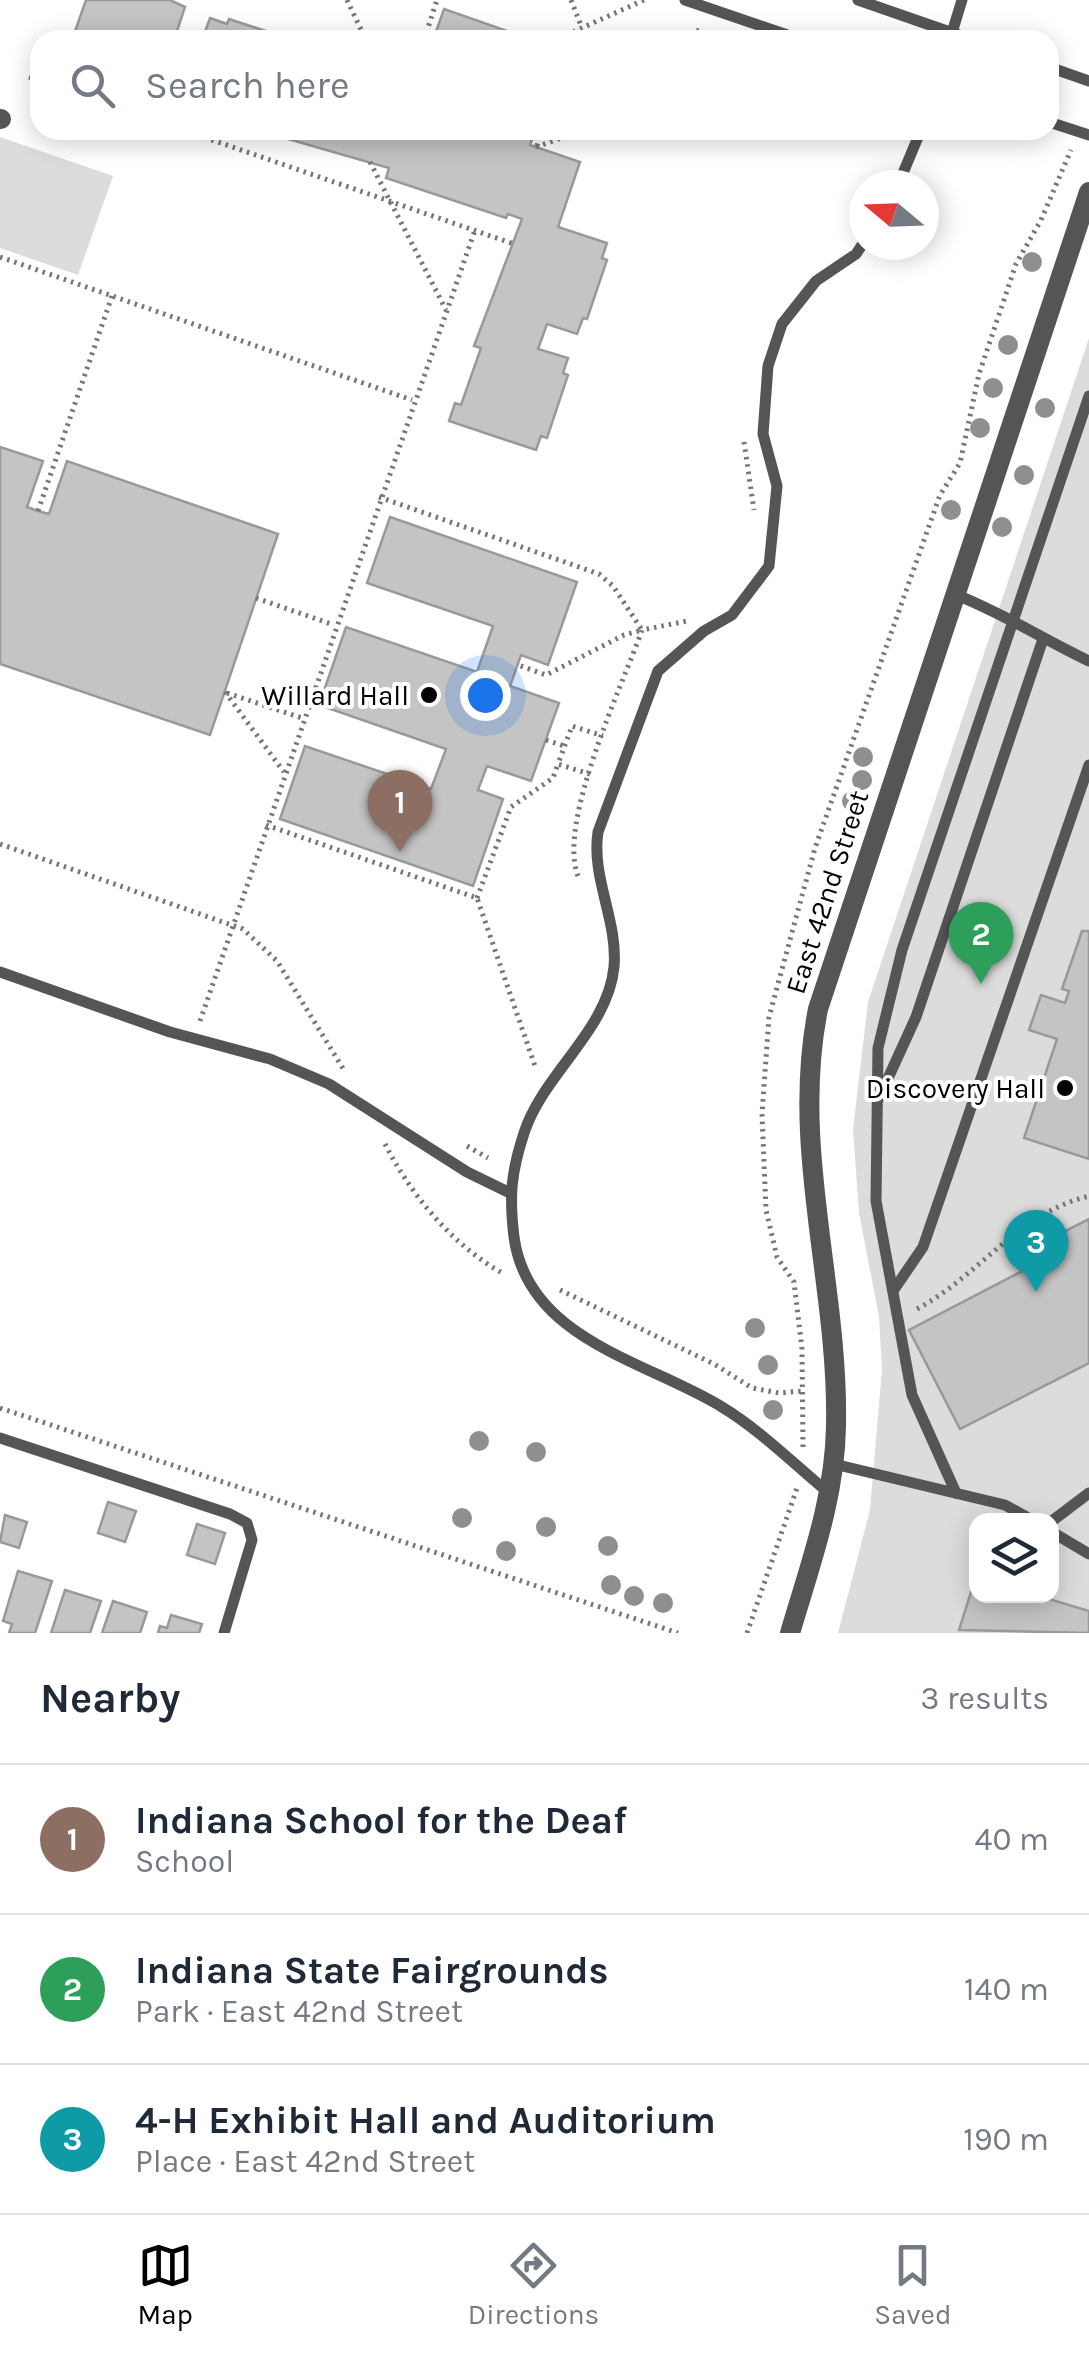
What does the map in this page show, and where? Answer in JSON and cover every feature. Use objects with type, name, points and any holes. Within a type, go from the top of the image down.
[{"type":"street","name":"East 42nd Street","points":[[790,1633],[830,1493],[834,1464],[834,1348],[808,1130],[815,1022],[827,970],[1089,192]]},
{"type":"lane","points":[[685,0],[704,3],[776,30]]},
{"type":"lane","points":[[858,0],[936,30]]},
{"type":"lane","points":[[953,30],[962,0]]},
{"type":"lane","points":[[1059,70],[1089,80]]},
{"type":"lane","points":[[1059,125],[1089,135]]},
{"type":"lane","points":[[904,170],[916,140]]},
{"type":"lane","points":[[830,1493],[724,1408],[566,1325],[533,1292],[518,1264],[508,1192],[533,1105],[595,1019],[614,969],[612,928],[595,853],[598,832],[658,672],[704,632],[732,616],[769,566],[777,486],[763,434],[768,366],[782,324],[816,281],[849,259]]},
{"type":"lane","points":[[956,1493],[912,1395],[876,1200],[878,1048],[902,950],[1089,396]]},
{"type":"lane","points":[[954,594],[997,611],[1012,624],[1089,660]]},
{"type":"lane","points":[[878,1102],[916,1017],[1043,638]]},
{"type":"lane","points":[[893,1291],[923,1247],[1089,765]]},
{"type":"lane","points":[[0,972],[194,1038],[270,1059],[329,1084],[467,1172],[508,1192]]},
{"type":"lane","points":[[0,1438],[230,1514],[248,1524],[252,1540],[224,1633]]},
{"type":"lane","points":[[834,1464],[1005,1505],[1019,1513]]},
{"type":"lane","points":[[1059,1516],[1089,1493]]},
{"type":"lane","points":[[1059,1536],[1089,1554]]},
{"type":"path","points":[[347,0],[361,30]]},
{"type":"path","points":[[427,30],[437,0]]},
{"type":"path","points":[[571,0],[582,28],[644,0]]},
{"type":"path","points":[[212,140],[514,244]]},
{"type":"path","points":[[538,140],[536,147],[556,140]]},
{"type":"path","points":[[370,162],[446,310]]},
{"type":"path","points":[[194,1038],[412,400],[475,230]]},
{"type":"path","points":[[0,257],[412,400]]},
{"type":"path","points":[[38,510],[112,296]]},
{"type":"path","points":[[379,497],[599,574],[613,586],[642,630],[624,635],[546,675],[518,665]]},
{"type":"path","points":[[256,598],[335,625]]},
{"type":"path","points":[[284,772],[224,692],[303,718]]},
{"type":"path","points":[[543,1090],[477,898],[511,807],[553,778],[572,726],[604,736]]},
{"type":"path","points":[[546,740],[564,746]]},
{"type":"path","points":[[558,764],[590,774]]},
{"type":"path","points":[[266,825],[477,898]]},
{"type":"path","points":[[366,1107],[402,1178],[466,1249],[516,1280]]},
{"type":"path","points":[[906,1316],[948,1293],[1020,1228],[1060,1203],[1089,1196]]},
{"type":"path","points":[[747,1633],[801,1470],[803,1391]]},
{"type":"path","points":[[0,1408],[678,1633]]},
{"type":"shaded area","points":[[0,137],[113,176],[78,275],[0,248]]},
{"type":"shaded area","points":[[1089,338],[1089,1633],[838,1633],[870,1510],[882,1369],[879,1317],[859,1213],[853,1130],[868,1002]]},
{"type":"building","points":[[86,0],[170,0],[185,7],[177,30],[76,30]]},
{"type":"building","points":[[444,9],[504,30],[437,30]]},
{"type":"building","points":[[210,18],[227,24],[229,19],[263,30],[206,30]]},
{"type":"building","points":[[292,140],[532,140],[530,145],[580,162],[558,227],[607,243],[602,258],[607,260],[587,319],[583,318],[577,334],[547,324],[538,349],[568,358],[563,373],[568,375],[547,438],[541,436],[536,450],[449,421],[455,403],[461,405],[481,348],[474,346],[522,219],[508,214],[506,218],[386,178],[389,168]]},
{"type":"building","points":[[0,447],[43,461],[27,507],[38,511],[49,514],[67,461],[278,534],[210,735],[0,664]]},
{"type":"building","name":"Willard Hall","points":[[390,517],[577,582],[548,665],[521,655],[510,686],[559,703],[531,781],[487,766],[478,790],[503,799],[473,886],[280,819],[305,746],[431,789],[446,749],[319,705],[346,627],[477,672],[493,626],[367,583]]},
{"type":"building","name":"Discovery Hall","points":[[1082,931],[1089,931],[1089,1159],[1024,1138],[1057,1039],[1029,1030],[1041,995],[1065,1003],[1069,991],[1062,989]]},
{"type":"building","points":[[1089,1219],[1089,1363],[960,1429],[909,1330],[1055,1254],[1048,1240]]},
{"type":"building","points":[[108,1502],[136,1511],[125,1542],[98,1533]]},
{"type":"building","points":[[5,1515],[27,1522],[19,1548],[0,1542]]},
{"type":"building","points":[[197,1524],[225,1533],[215,1564],[187,1555]]},
{"type":"building","points":[[18,1571],[52,1581],[35,1633],[9,1633],[12,1624],[3,1621]]},
{"type":"building","points":[[65,1590],[101,1601],[90,1633],[51,1633]]},
{"type":"building","points":[[969,1598],[969,1603],[1059,1602],[1089,1611],[1089,1633],[959,1630]]},
{"type":"building","points":[[113,1601],[147,1612],[140,1633],[102,1633]]},
{"type":"building","points":[[171,1615],[202,1624],[199,1633],[158,1633],[160,1626],[167,1628]]},
{"type":"place","name":"Willard Hall","points":[[429,695]]},
{"type":"place","name":"Indiana School for the Deaf","points":[[400,852]]},
{"type":"place","name":"Indiana State Fairgrounds","points":[[981,984]]},
{"type":"place","name":"Discovery Hall","points":[[1065,1088]]},
{"type":"place","name":"4-H Exhibit Hall and Auditorium","points":[[1036,1292]]}]
